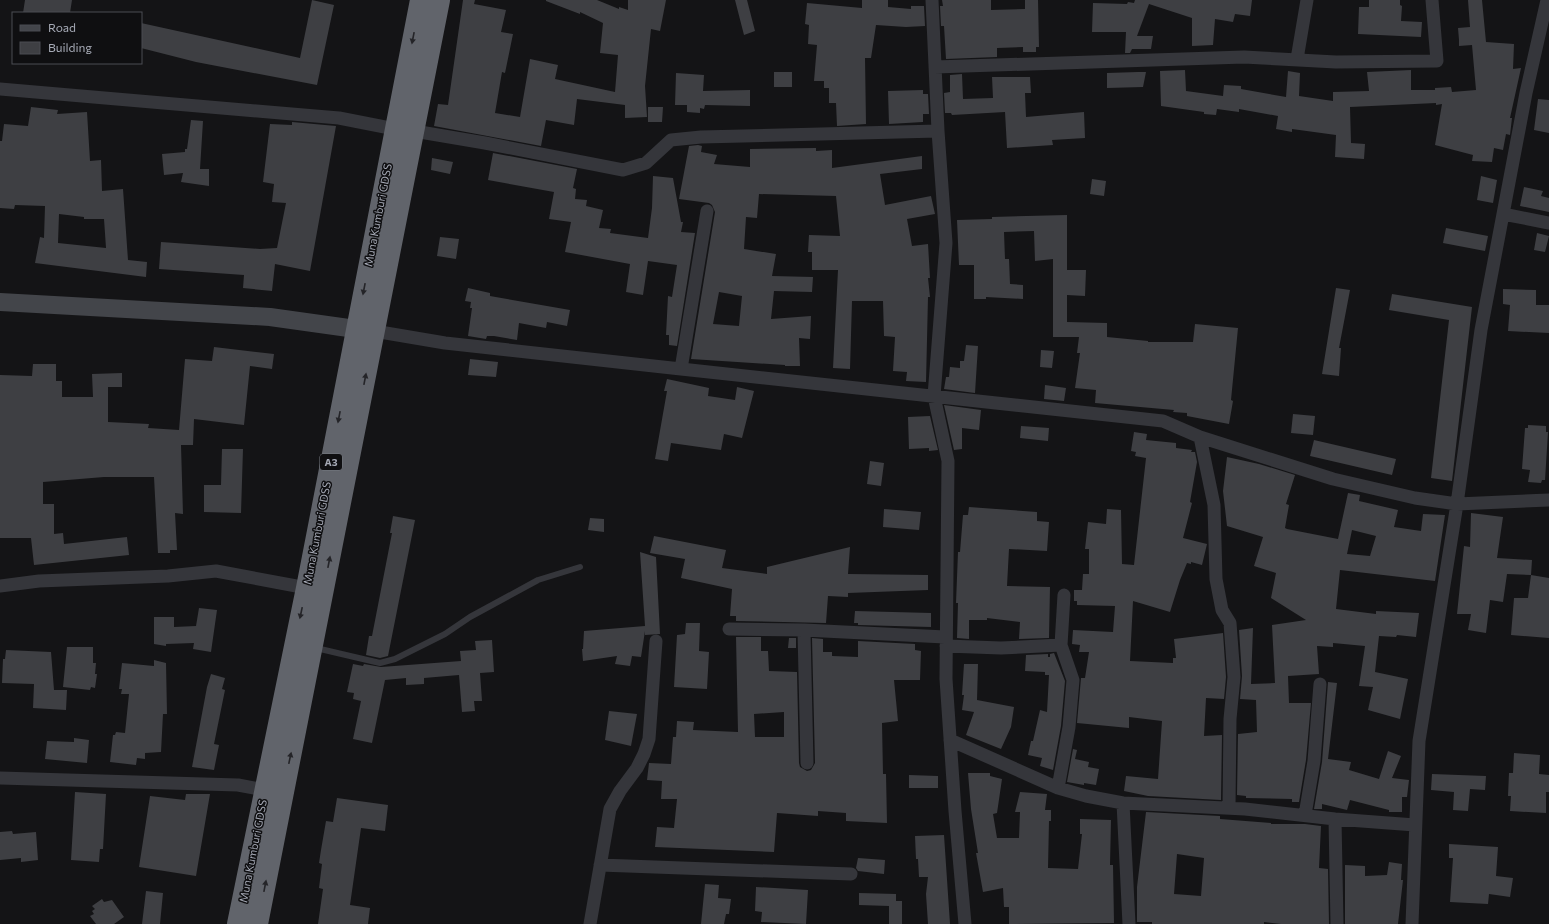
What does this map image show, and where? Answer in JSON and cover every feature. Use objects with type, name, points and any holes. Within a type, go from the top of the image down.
[{"type":"highway","name":"Muna Kumburi GDSS","points":[[258,924],[312,647],[365,330],[404,130],[421,0]]},
{"type":"highway","name":"Muna Kumburi GDSS","points":[[404,130],[439,0]]},
{"type":"highway","name":"Muna Kumburi GDSS","points":[[238,924],[307,588],[365,330]]},
{"type":"street","points":[[932,0],[938,131],[946,243],[934,396],[948,461],[945,642],[950,740],[965,924]]},
{"type":"street","points":[[1297,59],[1307,0]]},
{"type":"street","points":[[935,67],[1244,57],[1336,62],[1437,62],[1432,0]]},
{"type":"street","points":[[1412,924],[1418,740],[1457,504],[1481,330],[1526,93],[1547,0]]},
{"type":"street","points":[[0,89],[331,117],[485,143],[623,170],[646,163],[671,140],[702,137],[938,131]]},
{"type":"street","points":[[681,368],[707,211]]},
{"type":"street","points":[[1503,214],[1549,222]]},
{"type":"street","points":[[0,302],[270,317],[445,343],[1163,421],[1200,437],[1333,479],[1415,498],[1457,504],[1549,500]]},
{"type":"street","points":[[1200,437],[1214,505],[1216,579],[1222,610],[1230,623],[1234,677],[1230,719],[1229,808]]},
{"type":"street","points":[[0,586],[39,580],[168,576],[216,571],[307,588]]},
{"type":"street","points":[[1058,788],[1069,727],[1074,680],[1061,646],[1064,595]]},
{"type":"street","points":[[729,629],[804,630],[1001,648],[1061,646]]},
{"type":"street","points":[[804,630],[806,763]]},
{"type":"street","points":[[590,924],[610,809],[620,791],[637,768],[649,739],[656,641]]},
{"type":"street","points":[[1305,815],[1314,762],[1320,684]]},
{"type":"street","points":[[950,740],[1058,788],[1086,796],[1123,802],[1229,808],[1335,819],[1415,825]]},
{"type":"street","points":[[0,778],[238,784],[265,790]]},
{"type":"street","points":[[1123,802],[1129,924]]},
{"type":"street","points":[[1335,819],[1338,924]]},
{"type":"street","points":[[600,865],[851,874]]},
{"type":"lane","points":[[312,647],[380,663],[395,659],[445,634],[470,617],[538,580],[580,567]]},
{"type":"building","points":[[25,0],[72,0],[70,12],[23,12]]},
{"type":"building","points":[[312,0],[334,5],[317,85],[196,62],[142,48],[142,23],[300,58]]},
{"type":"building","points":[[463,0],[475,0],[474,4],[506,10],[501,32],[513,34],[505,73],[502,72],[495,113],[520,117],[530,59],[558,65],[555,79],[615,92],[618,55],[600,53],[603,23],[580,12],[580,14],[546,0],[597,0],[619,9],[619,7],[628,10],[628,0],[666,0],[660,31],[651,29],[645,86],[647,117],[625,118],[625,105],[577,99],[574,125],[546,120],[541,146],[434,126],[438,104],[448,105]]},
{"type":"building","points":[[735,0],[747,0],[755,31],[744,35]]},
{"type":"building","points":[[862,0],[888,0],[888,7],[911,9],[911,6],[924,6],[925,26],[906,27],[876,25],[871,58],[865,58],[866,124],[837,126],[836,103],[829,103],[829,88],[824,88],[824,81],[814,81],[817,45],[808,44],[809,25],[805,24],[807,3],[862,8]]},
{"type":"building","points":[[942,0],[991,0],[991,10],[1025,9],[1025,0],[1038,0],[1039,47],[1036,47],[1036,52],[1023,52],[1023,47],[997,48],[997,57],[946,59],[944,26],[941,26],[940,6],[943,6]]},
{"type":"building","points":[[1135,0],[1252,0],[1250,16],[1235,14],[1233,22],[1215,19],[1213,45],[1192,46],[1192,18],[1149,4],[1137,36],[1153,36],[1151,49],[1132,49],[1130,53],[1125,53],[1126,32],[1092,32],[1093,3],[1127,4],[1128,2],[1134,3]]},
{"type":"building","points":[[1369,0],[1400,0],[1400,5],[1402,6],[1401,21],[1422,22],[1421,37],[1358,34],[1359,7],[1369,7]]},
{"type":"building","points":[[1468,0],[1482,0],[1486,42],[1514,44],[1513,69],[1521,68],[1510,118],[1512,118],[1510,135],[1506,134],[1503,150],[1494,148],[1492,162],[1472,161],[1473,155],[1435,145],[1442,104],[1350,107],[1351,143],[1365,144],[1364,159],[1335,157],[1336,135],[1292,129],[1292,132],[1276,129],[1278,116],[1239,109],[1239,112],[1217,109],[1216,115],[1204,114],[1204,112],[1161,106],[1160,71],[1185,70],[1186,91],[1223,96],[1224,85],[1241,86],[1241,89],[1286,97],[1288,71],[1300,73],[1299,96],[1333,101],[1333,92],[1369,91],[1367,72],[1411,70],[1411,90],[1435,90],[1435,88],[1451,87],[1452,92],[1476,90],[1472,45],[1459,46],[1458,28],[1470,27]]},
{"type":"building","points":[[774,72],[792,72],[792,87],[774,87]]},
{"type":"building","points":[[1146,72],[1143,87],[1107,88],[1107,73]]},
{"type":"building","points":[[676,73],[704,75],[703,91],[750,90],[750,106],[705,105],[704,109],[700,108],[700,113],[687,112],[687,105],[675,105]]},
{"type":"building","points":[[962,74],[963,99],[993,98],[992,77],[1030,77],[1031,93],[1025,93],[1026,117],[1084,112],[1085,138],[1052,140],[1053,145],[1007,148],[1005,112],[952,115],[951,113],[945,113],[944,93],[950,92],[950,75]]},
{"type":"building","points":[[923,90],[923,94],[928,94],[929,114],[923,114],[923,122],[889,124],[888,91]]},
{"type":"building","points":[[1538,99],[1549,100],[1549,133],[1534,130]]},
{"type":"building","points":[[31,107],[58,110],[57,114],[87,112],[90,161],[101,160],[102,191],[123,189],[128,260],[147,262],[146,277],[35,263],[40,237],[44,238],[45,206],[15,205],[14,209],[0,208],[0,141],[2,141],[4,124],[28,126]],"holes":[[[59,214],[84,217],[84,219],[104,219],[106,248],[58,243]]]},
{"type":"building","points":[[648,107],[663,107],[662,122],[648,122]]},
{"type":"building","points":[[191,120],[203,121],[200,169],[209,169],[209,186],[181,182],[183,173],[164,175],[162,154],[185,152],[185,149],[187,149]]},
{"type":"building","points":[[292,122],[336,126],[310,271],[275,264],[272,291],[243,288],[244,275],[159,269],[161,242],[260,249],[277,248],[286,203],[272,202],[274,184],[263,182],[270,124],[292,125]]},
{"type":"building","points":[[689,146],[702,146],[701,152],[717,155],[714,164],[750,167],[750,149],[816,148],[816,151],[832,150],[832,168],[922,156],[922,169],[880,174],[885,205],[931,196],[935,214],[907,219],[912,246],[928,244],[930,278],[928,278],[930,297],[928,297],[926,382],[906,381],[907,372],[893,371],[895,337],[884,336],[883,301],[852,301],[850,369],[833,368],[838,270],[812,270],[812,252],[808,252],[809,235],[840,236],[836,196],[759,194],[757,218],[746,217],[744,249],[776,254],[772,276],[813,277],[812,292],[774,291],[771,319],[811,316],[810,339],[799,338],[800,366],[691,359],[715,212],[712,205],[709,203],[679,199]],"holes":[[[719,292],[742,296],[739,326],[713,324]]]},
{"type":"building","points":[[493,153],[577,169],[573,188],[576,189],[575,199],[587,200],[586,206],[603,210],[599,228],[611,229],[610,233],[648,238],[652,208],[653,176],[673,178],[681,222],[683,222],[681,232],[695,233],[677,346],[669,345],[669,335],[666,335],[668,296],[672,297],[677,265],[648,261],[643,295],[626,292],[630,264],[565,252],[571,222],[549,219],[554,192],[488,180]]},
{"type":"building","points":[[432,158],[453,162],[450,174],[431,170]]},
{"type":"building","points":[[1481,176],[1497,180],[1493,203],[1477,200]]},
{"type":"building","points":[[1092,179],[1106,181],[1104,196],[1090,194]]},
{"type":"building","points":[[1524,187],[1543,191],[1541,196],[1549,198],[1549,212],[1520,206]]},
{"type":"building","points":[[1067,215],[1067,270],[1086,270],[1085,296],[1067,295],[1067,322],[1107,323],[1107,337],[1148,342],[1193,342],[1195,324],[1238,328],[1231,400],[1233,401],[1229,424],[1187,416],[1187,413],[1173,412],[1174,410],[1095,403],[1096,390],[1075,388],[1080,353],[1077,353],[1079,337],[1053,337],[1053,259],[1035,261],[1034,231],[1004,232],[1005,259],[1009,259],[1010,284],[1023,285],[1023,299],[986,297],[986,299],[974,299],[974,265],[959,265],[957,220],[992,219],[992,217]]},
{"type":"building","points":[[1446,228],[1488,236],[1485,251],[1443,243]]},
{"type":"building","points":[[1537,233],[1549,236],[1545,252],[1534,250]]},
{"type":"building","points":[[440,237],[459,239],[456,259],[437,256]]},
{"type":"building","points":[[468,288],[490,293],[490,296],[570,310],[567,326],[547,322],[546,328],[519,323],[517,340],[494,336],[487,336],[486,339],[468,336],[472,308],[470,308],[471,302],[465,301]]},
{"type":"building","points":[[1336,288],[1350,290],[1339,348],[1341,348],[1339,376],[1322,374]]},
{"type":"building","points":[[1503,289],[1536,290],[1536,305],[1549,305],[1549,333],[1508,331],[1510,305],[1503,304]]},
{"type":"building","points":[[1392,294],[1472,307],[1452,481],[1431,478],[1449,320],[1389,310]]},
{"type":"building","points":[[966,345],[978,346],[975,393],[944,389],[946,377],[949,377],[950,367],[960,368],[960,361],[964,361]]},
{"type":"building","points":[[214,347],[274,354],[272,369],[250,366],[244,425],[194,419],[193,445],[181,445],[183,514],[175,513],[177,550],[170,550],[170,553],[158,553],[154,477],[104,477],[43,482],[43,504],[54,504],[54,534],[63,533],[64,544],[127,537],[129,555],[34,565],[31,538],[0,538],[0,375],[32,376],[33,364],[56,364],[56,381],[62,381],[62,397],[93,397],[92,374],[122,373],[122,387],[108,387],[108,422],[149,424],[148,428],[179,430],[185,359],[212,361]]},
{"type":"building","points":[[1041,350],[1054,351],[1052,368],[1040,367]]},
{"type":"building","points":[[470,359],[498,362],[496,377],[468,375]]},
{"type":"building","points":[[667,379],[709,388],[708,396],[735,400],[737,387],[754,391],[742,438],[724,434],[721,450],[671,443],[668,461],[655,459],[667,391],[664,391]]},
{"type":"building","points":[[1045,385],[1066,388],[1064,401],[1044,399]]},
{"type":"building","points":[[944,405],[981,410],[979,430],[962,428],[962,449],[954,450]]},
{"type":"building","points":[[1293,414],[1315,416],[1313,435],[1291,433]]},
{"type":"building","points":[[930,416],[938,450],[929,451],[929,448],[909,449],[908,417]]},
{"type":"building","points":[[1528,425],[1546,426],[1546,432],[1548,432],[1545,480],[1542,480],[1541,483],[1528,482],[1530,470],[1522,469],[1525,428],[1528,428]]},
{"type":"building","points":[[1021,426],[1049,428],[1048,441],[1020,438]]},
{"type":"building","points":[[1134,432],[1147,434],[1146,440],[1176,443],[1176,448],[1192,450],[1191,452],[1195,452],[1197,462],[1190,502],[1192,503],[1183,538],[1207,544],[1202,565],[1191,562],[1191,564],[1187,563],[1170,612],[1133,601],[1130,661],[1173,663],[1173,658],[1176,658],[1174,639],[1223,633],[1226,677],[1224,699],[1206,698],[1204,736],[1222,735],[1221,800],[1148,796],[1124,791],[1126,776],[1158,779],[1162,721],[1129,717],[1129,728],[1077,723],[1081,678],[1085,678],[1089,652],[1079,652],[1080,645],[1072,644],[1073,630],[1113,632],[1115,606],[1077,605],[1077,601],[1074,601],[1074,590],[1082,590],[1083,574],[1089,574],[1089,549],[1085,549],[1088,522],[1106,524],[1107,509],[1121,510],[1122,564],[1134,565],[1146,458],[1135,456],[1136,452],[1131,451]]},
{"type":"building","points":[[1314,440],[1396,459],[1392,475],[1310,456]]},
{"type":"building","points":[[222,449],[243,449],[241,513],[204,512],[204,485],[221,485]]},
{"type":"building","points":[[1227,457],[1259,464],[1295,475],[1286,504],[1289,505],[1285,528],[1338,539],[1348,493],[1360,495],[1359,501],[1398,510],[1394,527],[1421,531],[1423,514],[1445,515],[1435,581],[1340,570],[1336,609],[1376,614],[1376,611],[1419,613],[1416,637],[1397,635],[1396,637],[1379,636],[1375,672],[1408,679],[1400,719],[1368,710],[1373,687],[1359,686],[1365,646],[1333,643],[1333,647],[1317,646],[1319,674],[1288,676],[1289,703],[1311,703],[1306,760],[1299,802],[1292,802],[1292,799],[1246,798],[1246,796],[1237,795],[1238,734],[1257,732],[1256,700],[1240,699],[1242,676],[1239,630],[1253,628],[1251,684],[1275,683],[1272,625],[1306,620],[1271,598],[1276,573],[1254,566],[1263,537],[1227,526],[1223,491]],"holes":[[[1352,530],[1376,536],[1370,556],[1347,554]]]},
{"type":"building","points":[[870,461],[884,463],[881,486],[867,484]]},
{"type":"building","points":[[969,507],[1037,512],[1037,521],[1049,522],[1047,551],[1009,549],[1007,586],[1050,587],[1049,638],[1019,639],[1020,622],[987,618],[987,620],[969,620],[969,639],[957,638],[958,603],[956,603],[958,552],[960,552],[963,515],[968,515]]},
{"type":"building","points":[[884,509],[921,512],[919,530],[883,527]]},
{"type":"building","points":[[1471,513],[1503,517],[1497,558],[1532,560],[1531,575],[1507,574],[1503,602],[1490,600],[1486,633],[1468,630],[1471,614],[1457,614],[1464,546],[1470,547]]},
{"type":"building","points":[[393,516],[415,520],[388,656],[380,658],[366,655],[369,636],[372,636],[392,533],[390,533]]},
{"type":"building","points":[[590,518],[604,519],[604,532],[588,530]]},
{"type":"building","points":[[654,536],[726,550],[722,568],[767,574],[767,567],[850,547],[848,574],[928,575],[928,590],[848,593],[848,597],[828,596],[826,623],[736,621],[736,616],[730,616],[732,589],[681,578],[685,559],[650,553]]},
{"type":"building","points":[[640,552],[656,557],[660,634],[645,635],[645,631],[641,657],[632,656],[630,666],[615,664],[617,656],[583,661],[582,649],[584,631],[645,626]]},
{"type":"building","points":[[1531,575],[1549,578],[1549,638],[1511,635],[1514,598],[1528,598]]},
{"type":"building","points":[[199,608],[217,610],[211,652],[193,649],[194,643],[166,644],[166,646],[154,644],[154,617],[174,617],[174,627],[196,626]]},
{"type":"building","points":[[855,611],[931,613],[931,627],[858,625],[858,623],[854,623]]},
{"type":"building","points":[[686,623],[700,623],[699,651],[709,652],[707,689],[674,687],[677,635],[685,634]]},
{"type":"building","points":[[736,637],[761,637],[761,651],[768,651],[769,671],[797,672],[799,763],[800,767],[807,771],[811,770],[815,763],[812,638],[823,639],[823,652],[832,652],[832,656],[858,657],[858,641],[915,644],[915,650],[921,651],[920,680],[894,680],[898,721],[882,723],[883,774],[886,774],[887,823],[846,821],[846,813],[818,811],[818,816],[777,813],[774,852],[655,847],[657,827],[674,828],[677,799],[661,799],[662,781],[647,780],[649,763],[671,764],[673,737],[676,737],[677,721],[694,722],[693,730],[738,732]],"holes":[[[784,712],[784,737],[755,737],[754,714]]]},
{"type":"building","points":[[789,638],[796,638],[796,648],[788,648]]},
{"type":"building","points":[[492,640],[494,672],[480,673],[482,701],[474,701],[475,711],[462,712],[459,675],[424,678],[424,684],[406,685],[406,678],[385,680],[372,743],[353,739],[361,701],[353,699],[354,693],[347,692],[353,664],[381,667],[461,661],[460,651],[476,650],[475,641]]},
{"type":"building","points":[[67,647],[93,647],[93,663],[96,663],[95,674],[97,674],[95,688],[91,687],[90,690],[63,687]]},
{"type":"building","points":[[6,650],[51,652],[54,690],[67,690],[66,710],[33,708],[34,684],[2,683],[3,659],[5,659]]},
{"type":"building","points":[[1054,653],[1065,681],[1061,726],[1053,770],[1040,766],[1042,758],[1028,755],[1031,741],[1033,741],[1040,710],[1047,712],[1049,675],[1045,675],[1045,672],[1025,671],[1026,655],[1048,654],[1048,657],[1050,657],[1050,654]]},
{"type":"building","points":[[154,660],[166,663],[167,714],[163,714],[161,752],[145,753],[145,759],[137,758],[136,765],[110,762],[113,735],[115,735],[116,732],[125,733],[129,694],[121,694],[122,689],[119,689],[122,663],[154,666]]},
{"type":"building","points":[[964,664],[978,664],[977,700],[1014,707],[1011,727],[1001,749],[966,735],[974,712],[962,710],[964,695],[962,695]]},
{"type":"building","points":[[211,674],[225,678],[222,689],[225,690],[214,744],[219,745],[214,770],[192,767],[207,687]]},
{"type":"building","points":[[1328,682],[1337,683],[1328,759],[1351,762],[1349,770],[1379,779],[1388,751],[1401,756],[1392,778],[1409,780],[1407,797],[1402,797],[1402,812],[1389,812],[1389,810],[1350,800],[1347,810],[1322,804],[1322,809],[1314,809],[1322,762]]},
{"type":"building","points":[[609,711],[637,714],[631,746],[605,740]]},
{"type":"building","points":[[74,738],[89,740],[87,763],[45,759],[47,741],[74,742]]},
{"type":"building","points":[[1073,749],[1077,750],[1075,759],[1089,762],[1088,767],[1099,769],[1096,785],[1084,783],[1084,785],[1067,782]]},
{"type":"building","points":[[1514,753],[1540,755],[1539,774],[1549,775],[1549,792],[1546,792],[1546,813],[1510,811],[1511,796],[1508,796],[1509,773],[1513,773]]},
{"type":"building","points":[[968,773],[990,773],[990,776],[1002,779],[997,813],[993,814],[997,838],[1019,838],[1020,812],[1015,812],[1020,792],[1047,794],[1045,810],[1051,810],[1051,821],[1049,821],[1048,868],[1078,869],[1082,834],[1080,834],[1080,819],[1111,820],[1110,865],[1113,865],[1114,923],[1009,924],[1009,907],[1004,907],[1003,888],[983,892],[976,853],[978,853],[971,809]]},
{"type":"building","points":[[1432,774],[1486,776],[1485,790],[1470,789],[1468,811],[1453,810],[1454,792],[1431,790]]},
{"type":"building","points":[[909,775],[938,776],[938,788],[909,788]]},
{"type":"building","points":[[75,792],[106,794],[103,849],[100,849],[99,862],[71,860]]},
{"type":"building","points":[[186,794],[210,794],[196,876],[139,867],[150,796],[185,800]]},
{"type":"building","points":[[337,798],[388,805],[385,831],[361,828],[350,905],[370,908],[368,924],[318,924],[323,889],[319,888],[322,864],[319,863],[326,821],[333,822]]},
{"type":"building","points":[[1146,812],[1220,816],[1220,819],[1271,824],[1305,824],[1321,826],[1319,868],[1328,869],[1329,924],[1281,924],[1264,922],[1264,924],[1152,924],[1152,922],[1137,922],[1137,887]],"holes":[[[1177,854],[1204,858],[1201,896],[1174,894]]]},
{"type":"building","points":[[12,831],[13,834],[36,832],[38,860],[21,862],[21,858],[0,860],[0,832]]},
{"type":"building","points":[[944,835],[950,924],[928,924],[926,894],[928,877],[919,877],[918,859],[916,859],[915,836]]},
{"type":"building","points":[[1449,844],[1498,847],[1496,876],[1513,878],[1510,897],[1489,894],[1488,904],[1450,902],[1453,858],[1449,858]]},
{"type":"building","points":[[858,858],[885,860],[884,874],[858,871],[856,868]]},
{"type":"building","points":[[1389,862],[1402,864],[1401,880],[1403,880],[1398,924],[1345,924],[1345,865],[1365,866],[1365,876],[1387,875]]},
{"type":"building","points":[[705,884],[719,885],[718,898],[731,899],[729,914],[726,914],[724,924],[701,924]]},
{"type":"building","points":[[756,887],[808,890],[806,924],[761,922],[762,912],[755,911]]},
{"type":"building","points":[[146,891],[163,893],[160,924],[142,924]]},
{"type":"building","points":[[859,893],[896,894],[896,901],[902,901],[902,924],[889,924],[889,906],[859,905]]},
{"type":"building","points":[[102,899],[104,902],[112,900],[124,917],[114,924],[96,924],[90,916],[94,914],[92,911],[95,909],[92,906]]}]
